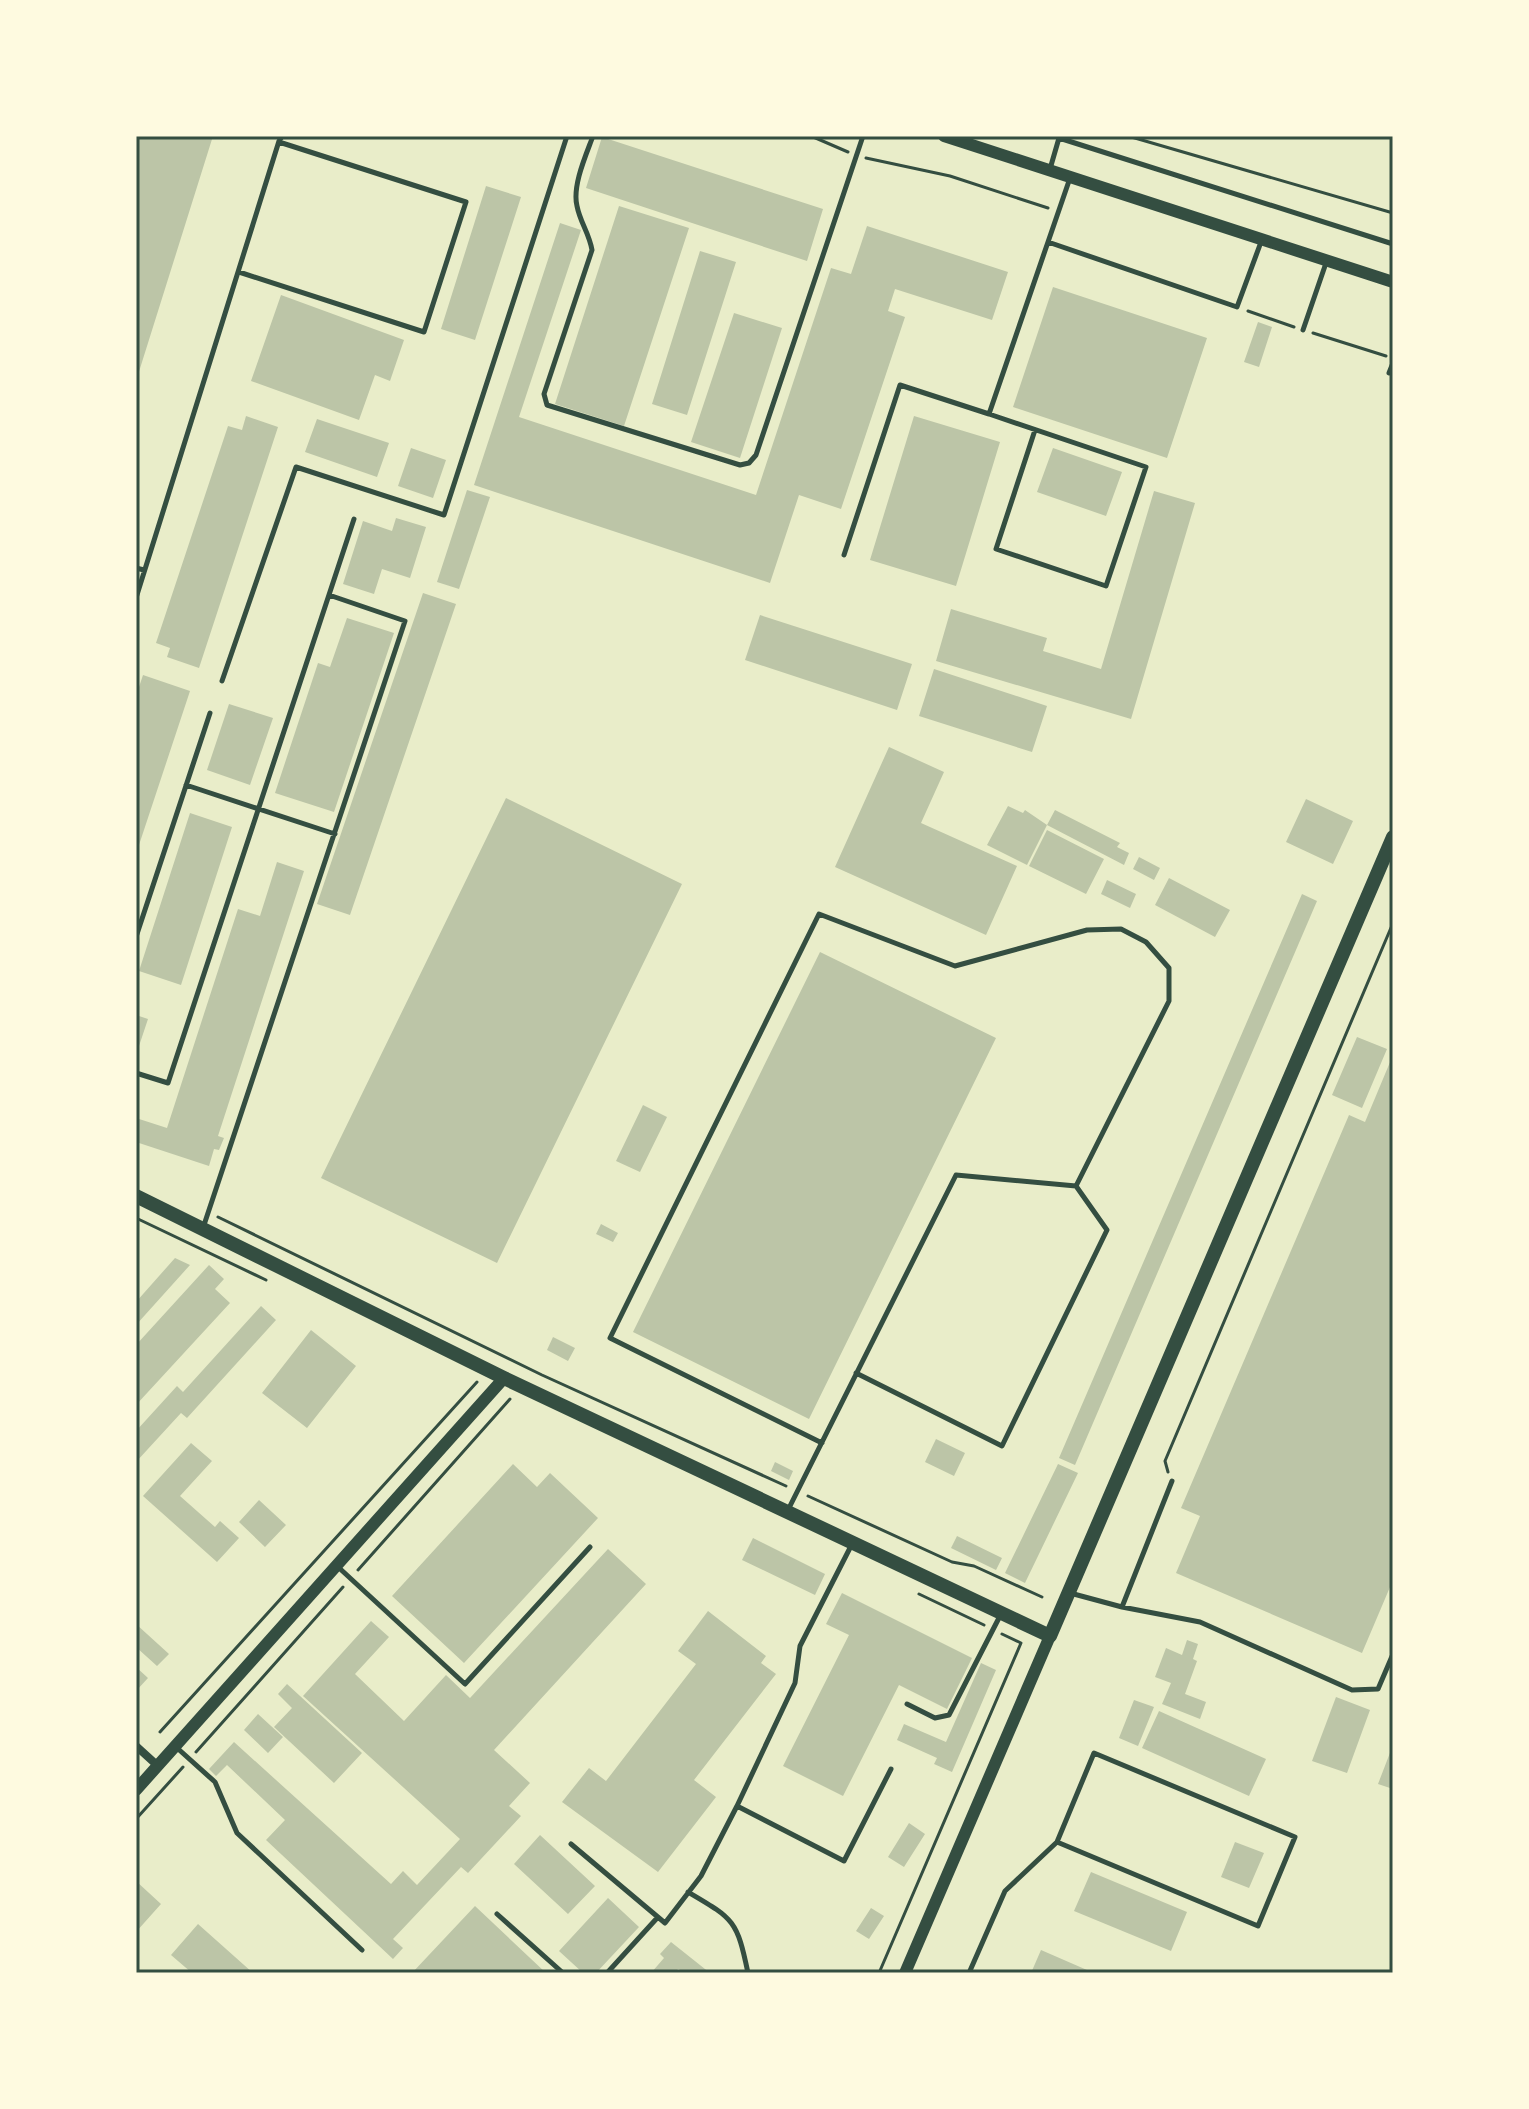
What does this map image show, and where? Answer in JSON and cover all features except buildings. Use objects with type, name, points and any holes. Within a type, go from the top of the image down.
[{"type":"main road","points":[[136,1196],[504,1378],[1050,1636],[1393,837]]},
{"type":"street","points":[[944,136],[1393,282]]},
{"type":"street","points":[[136,1790],[504,1378]]},
{"type":"street","points":[[905,1973],[1050,1636]]},
{"type":"street","points":[[136,1746],[158,1766]]},
{"type":"lane","points":[[222,681],[296,467],[444,515],[567,136]]},
{"type":"lane","points":[[593,136],[577,191],[577,207],[589,231],[592,250],[544,394],[547,405],[740,465],[749,463],[756,455],[863,136]]},
{"type":"lane","points":[[136,598],[280,138],[466,202],[424,332],[239,272]]},
{"type":"lane","points":[[1049,170],[1059,138],[1393,244]]},
{"type":"lane","points":[[989,414],[1071,177]]},
{"type":"lane","points":[[1048,242],[1237,307],[1262,241]]},
{"type":"lane","points":[[1303,330],[1326,262]]},
{"type":"lane","points":[[1389,373],[1393,363]]},
{"type":"lane","points":[[844,555],[900,385],[989,414],[1146,467],[1106,586],[996,549],[1035,430]]},
{"type":"lane","points":[[136,1073],[168,1083],[354,519]]},
{"type":"lane","points":[[136,568],[144,570]]},
{"type":"lane","points":[[203,1229],[405,621],[329,595]]},
{"type":"lane","points":[[136,937],[210,713]]},
{"type":"lane","points":[[186,785],[335,834]]},
{"type":"lane","points":[[822,1443],[610,1338],[819,914],[955,966],[1087,930],[1121,929],[1146,942],[1169,968],[1169,1001],[1076,1186]]},
{"type":"lane","points":[[787,1511],[822,1443],[856,1373],[956,1175],[1076,1186],[1107,1230],[1002,1446],[856,1373]]},
{"type":"lane","points":[[1122,1607],[1172,1481]]},
{"type":"lane","points":[[571,1844],[665,1923],[701,1876],[737,1806],[795,1683],[800,1646],[852,1543]]},
{"type":"lane","points":[[336,1566],[465,1684],[590,1547]]},
{"type":"lane","points":[[1069,1593],[1200,1622],[1352,1690],[1378,1689],[1393,1654]]},
{"type":"lane","points":[[907,1704],[935,1718],[949,1715],[1001,1613]]},
{"type":"lane","points":[[175,1746],[215,1782],[237,1833],[362,1950]]},
{"type":"lane","points":[[969,1973],[1005,1891],[1057,1842],[1094,1753],[1295,1837],[1258,1926],[1057,1842]]},
{"type":"lane","points":[[737,1806],[844,1861],[891,1769]]},
{"type":"lane","points":[[688,1892],[727,1916],[740,1934],[748,1973]]},
{"type":"lane","points":[[497,1914],[563,1973]]},
{"type":"lane","points":[[607,1973],[658,1917]]},
{"type":"path","points":[[811,136],[857,156],[950,176],[1059,211]]},
{"type":"path","points":[[1128,136],[1393,213]]},
{"type":"path","points":[[1172,1481],[1165,1461],[1393,923]]},
{"type":"path","points":[[209,1212],[542,1375],[952,1562],[974,1566],[1042,1597]]},
{"type":"path","points":[[160,1732],[478,1381]]},
{"type":"path","points":[[136,1819],[512,1396]]},
{"type":"path","points":[[879,1973],[1021,1643]]}]
